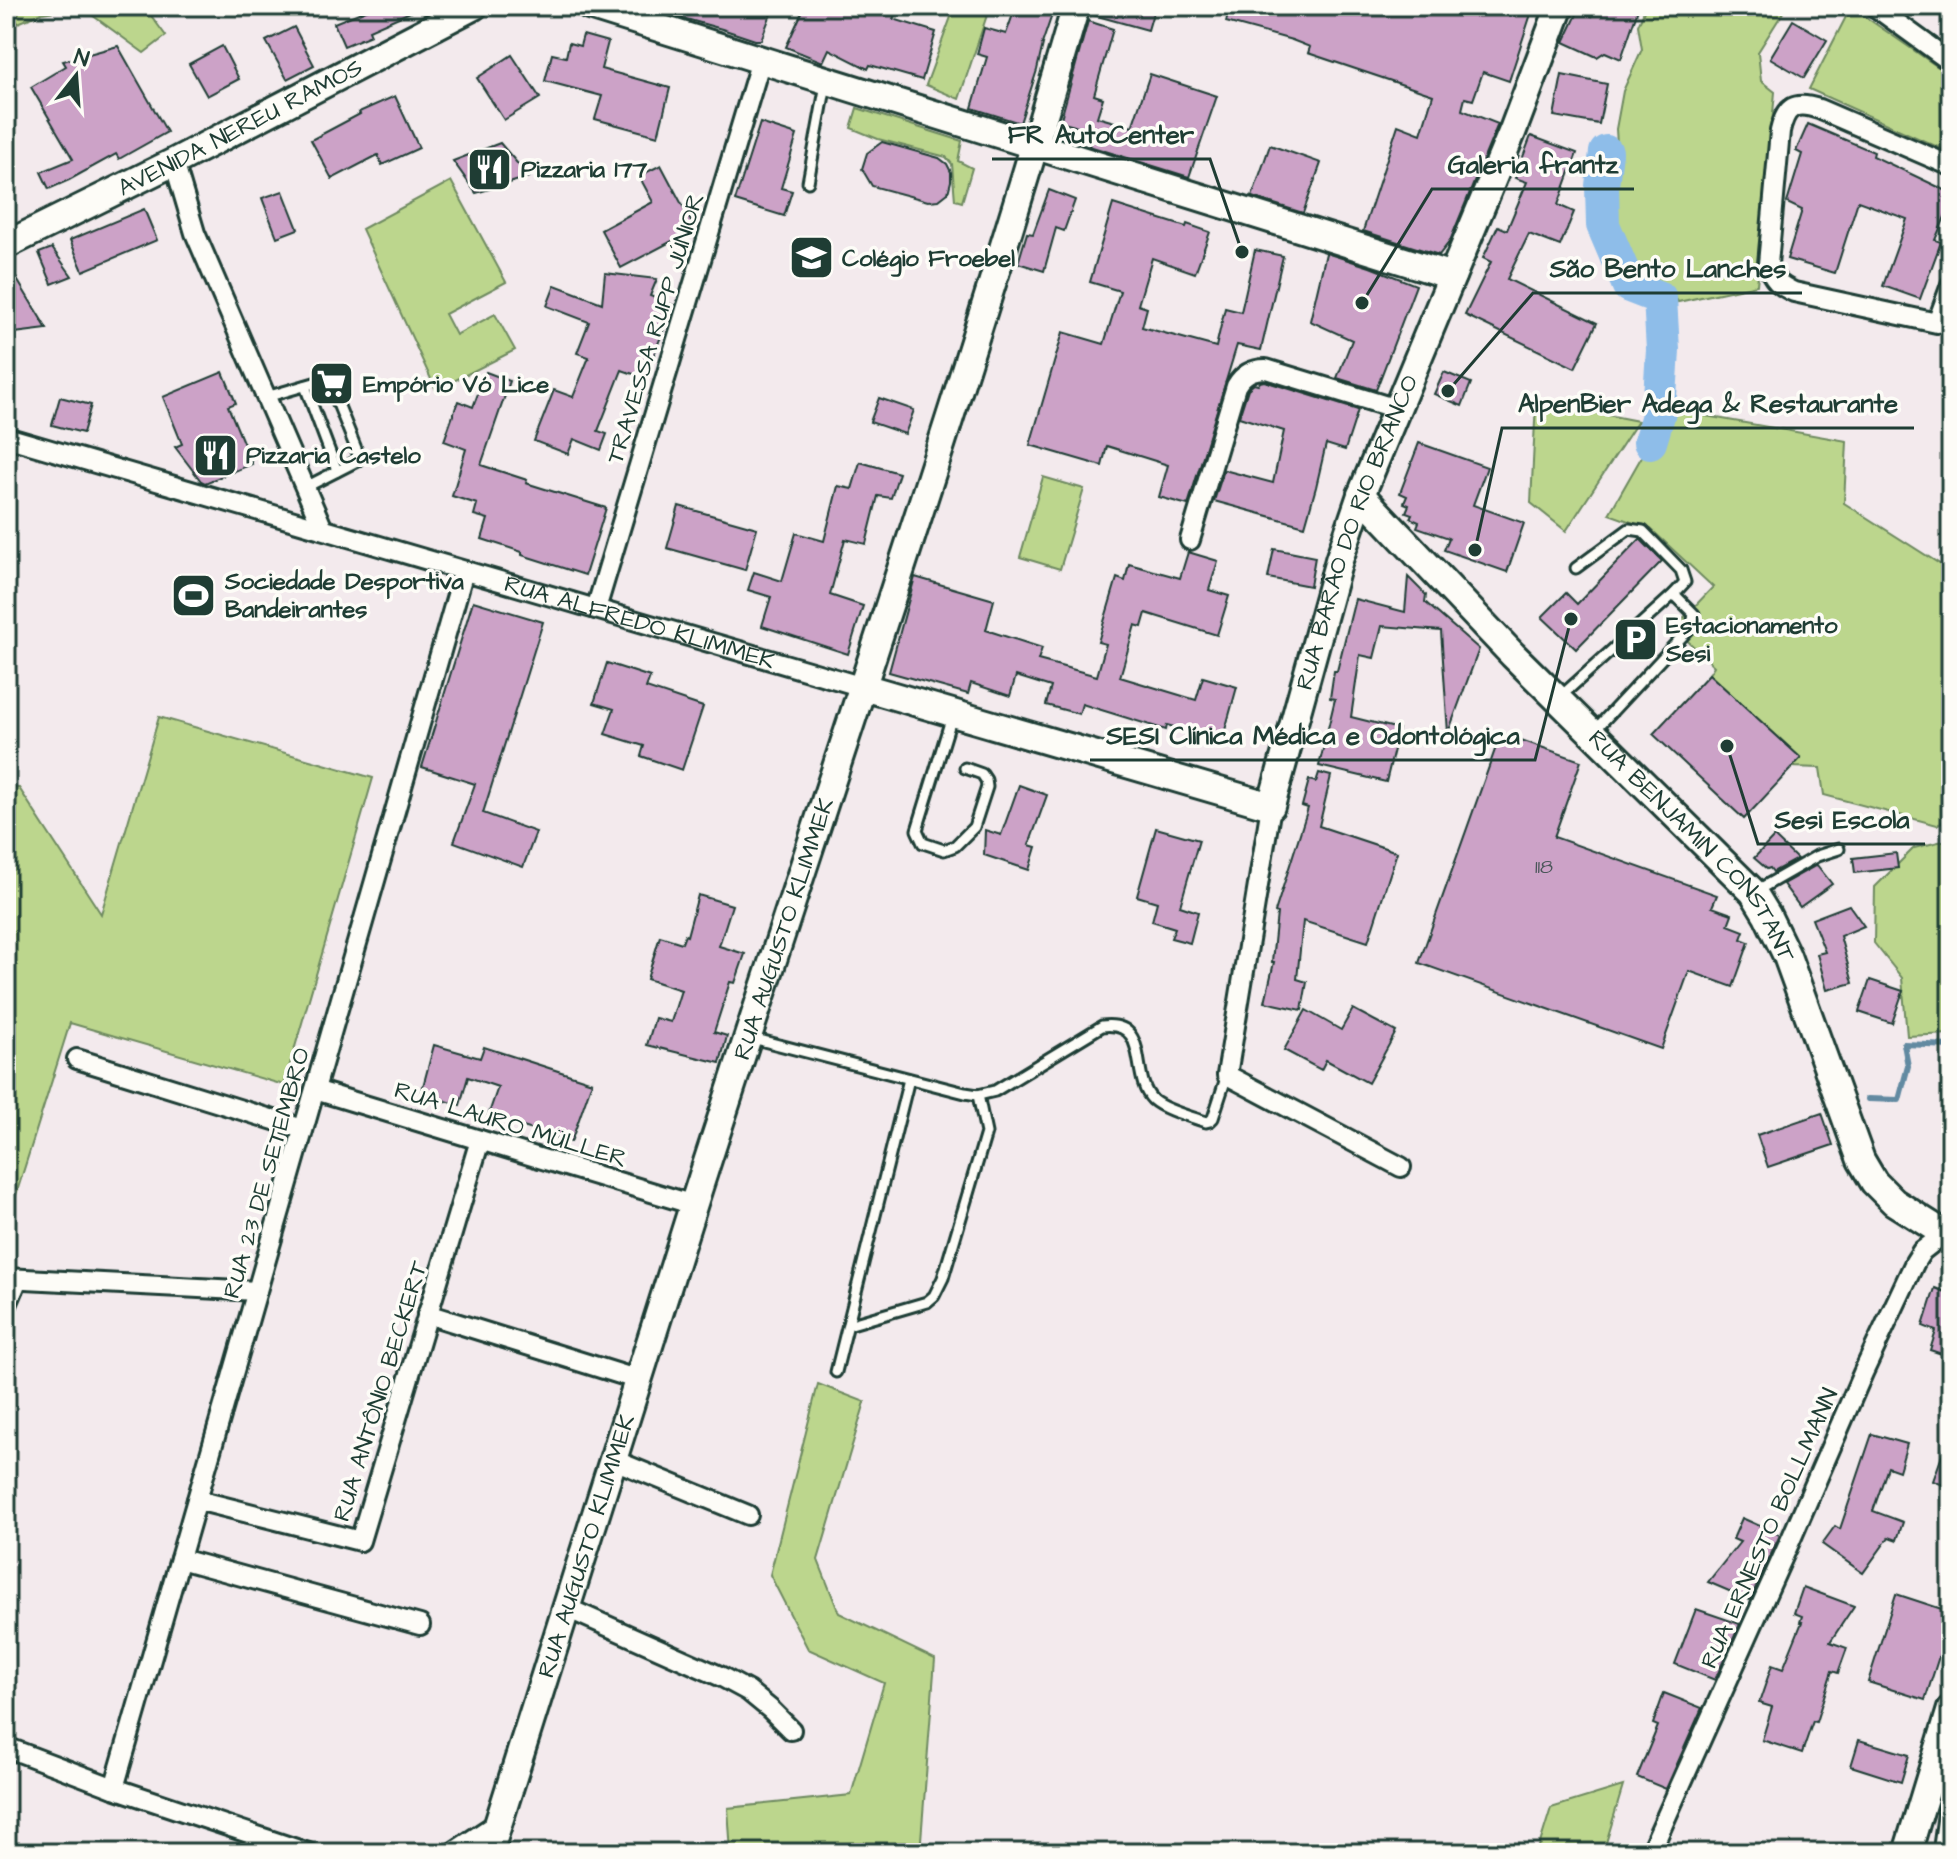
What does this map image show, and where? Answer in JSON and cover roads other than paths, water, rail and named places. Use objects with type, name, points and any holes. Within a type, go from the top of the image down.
[{"type":"street","name":"AVENIDA NEREU RAMOS","points":[[6,245],[174,162],[474,6]]},
{"type":"street","points":[[589,6],[1452,276]]},
{"type":"street","name":"RUA AUGUSTO KLIMMEK","points":[[489,1853],[1035,146],[1076,6]]},
{"type":"street","name":"RUA BARÃO DO RIO BRANCO","points":[[1227,1075],[1271,806],[1339,560],[1361,495],[1513,130],[1560,6]]},
{"type":"street","points":[[1874,6],[1950,59]]},
{"type":"street","name":"TRAVESSA RUPP JÚNIOR","points":[[596,609],[761,60]]},
{"type":"street","points":[[1951,166],[1819,109],[1794,106],[1788,111],[1780,131],[1768,264],[1776,281],[1794,292],[1937,323],[1951,285]]},
{"type":"street","points":[[174,162],[195,233],[323,529]]},
{"type":"street","points":[[1190,540],[1236,386],[1248,372],[1266,369],[1397,409]]},
{"type":"street","name":"RUA ALFREDO KLIMMEK","points":[[6,437],[1271,806]]},
{"type":"street","name":"RUA BENJAMIN CONSTANT","points":[[1361,495],[1513,655],[1753,892],[1787,956],[1861,1160],[1874,1182],[1894,1202],[1949,1234]]},
{"type":"street","name":"RUA 23 DE SETEMBRO","points":[[114,1788],[464,571]]},
{"type":"street","points":[[77,1059],[303,1129]]},
{"type":"street","points":[[1227,1075],[1401,1167]]},
{"type":"street","name":"RUA LAURO MÜLLER","points":[[315,1090],[694,1205]]},
{"type":"street","name":"RUA ANTÔNIO BECKERT","points":[[197,1500],[360,1541],[480,1140]]},
{"type":"street","name":"RUA ERNESTO BOLLMANN","points":[[1650,1853],[1915,1262],[1922,1251],[1949,1234]]},
{"type":"street","points":[[6,1307],[12,1278],[257,1291]]},
{"type":"street","points":[[427,1314],[639,1380]]},
{"type":"street","points":[[614,1460],[748,1515]]},
{"type":"street","points":[[180,1559],[420,1625]]},
{"type":"street","points":[[567,1608],[737,1685],[757,1697],[791,1730]]},
{"type":"street","points":[[1907,1853],[1951,1709]]},
{"type":"street","points":[[6,1747],[114,1788],[308,1853]]},
{"type":"street","points":[[452,1853],[499,1822]]},
{"type":"lane","points":[[808,182],[826,81]]},
{"type":"lane","points":[[266,397],[321,381],[330,384],[359,452],[357,461],[304,488]]},
{"type":"lane","points":[[305,386],[337,471]]},
{"type":"lane","points":[[1558,699],[1685,582],[1681,570],[1643,531],[1636,529],[1629,529],[1576,568]]},
{"type":"lane","points":[[1592,734],[1692,626],[1694,614],[1674,594]]},
{"type":"lane","points":[[953,713],[917,830],[923,843],[944,850],[955,846],[974,827],[987,787],[986,780],[982,774],[965,768]]},
{"type":"lane","points":[[1753,892],[1817,856],[1839,849]]},
{"type":"lane","points":[[749,1037],[978,1095],[995,1091],[1102,1026],[1114,1025],[1124,1028],[1134,1040],[1145,1088],[1154,1100],[1206,1122],[1210,1121],[1227,1075]]},
{"type":"lane","points":[[836,1372],[909,1079]]},
{"type":"lane","points":[[848,1325],[927,1302],[934,1296],[943,1278],[986,1133],[978,1095]]},
{"type":"lane","points":[[1938,1853],[1951,1759]]},
{"type":"waterway","points":[[1606,152],[1602,186],[1603,225],[1629,286],[1660,298],[1663,350],[1659,412],[1650,442]]},
{"type":"waterway","points":[[1868,1099],[1899,1100],[1908,1066],[1904,1044],[1951,1046]]},
{"type":"place","name":"Pizzaria 177","points":[[490,169]]},
{"type":"place","name":"FR AutoCenter","points":[[1242,252]]},
{"type":"place","name":"Colégio Froebel","points":[[811,258]]},
{"type":"place","name":"Galeria frantz","points":[[1362,303]]},
{"type":"place","name":"Empório Vó Lice","points":[[332,384]]},
{"type":"place","name":"São Bento Lanches","points":[[1448,391]]},
{"type":"place","name":"Pizzaria Castelo","points":[[215,455]]},
{"type":"place","name":"AlpenBier Adega & Restaurante","points":[[1475,550]]},
{"type":"place","name":"Sociedade Desportiva Bandeirantes","points":[[194,595]]},
{"type":"place","name":"SESI Clínica Médica e Odontológica","points":[[1571,619]]},
{"type":"place","name":"Estacionamento Sesi","points":[[1635,639]]},
{"type":"place","name":"Sesi Escola","points":[[1727,746]]}]
